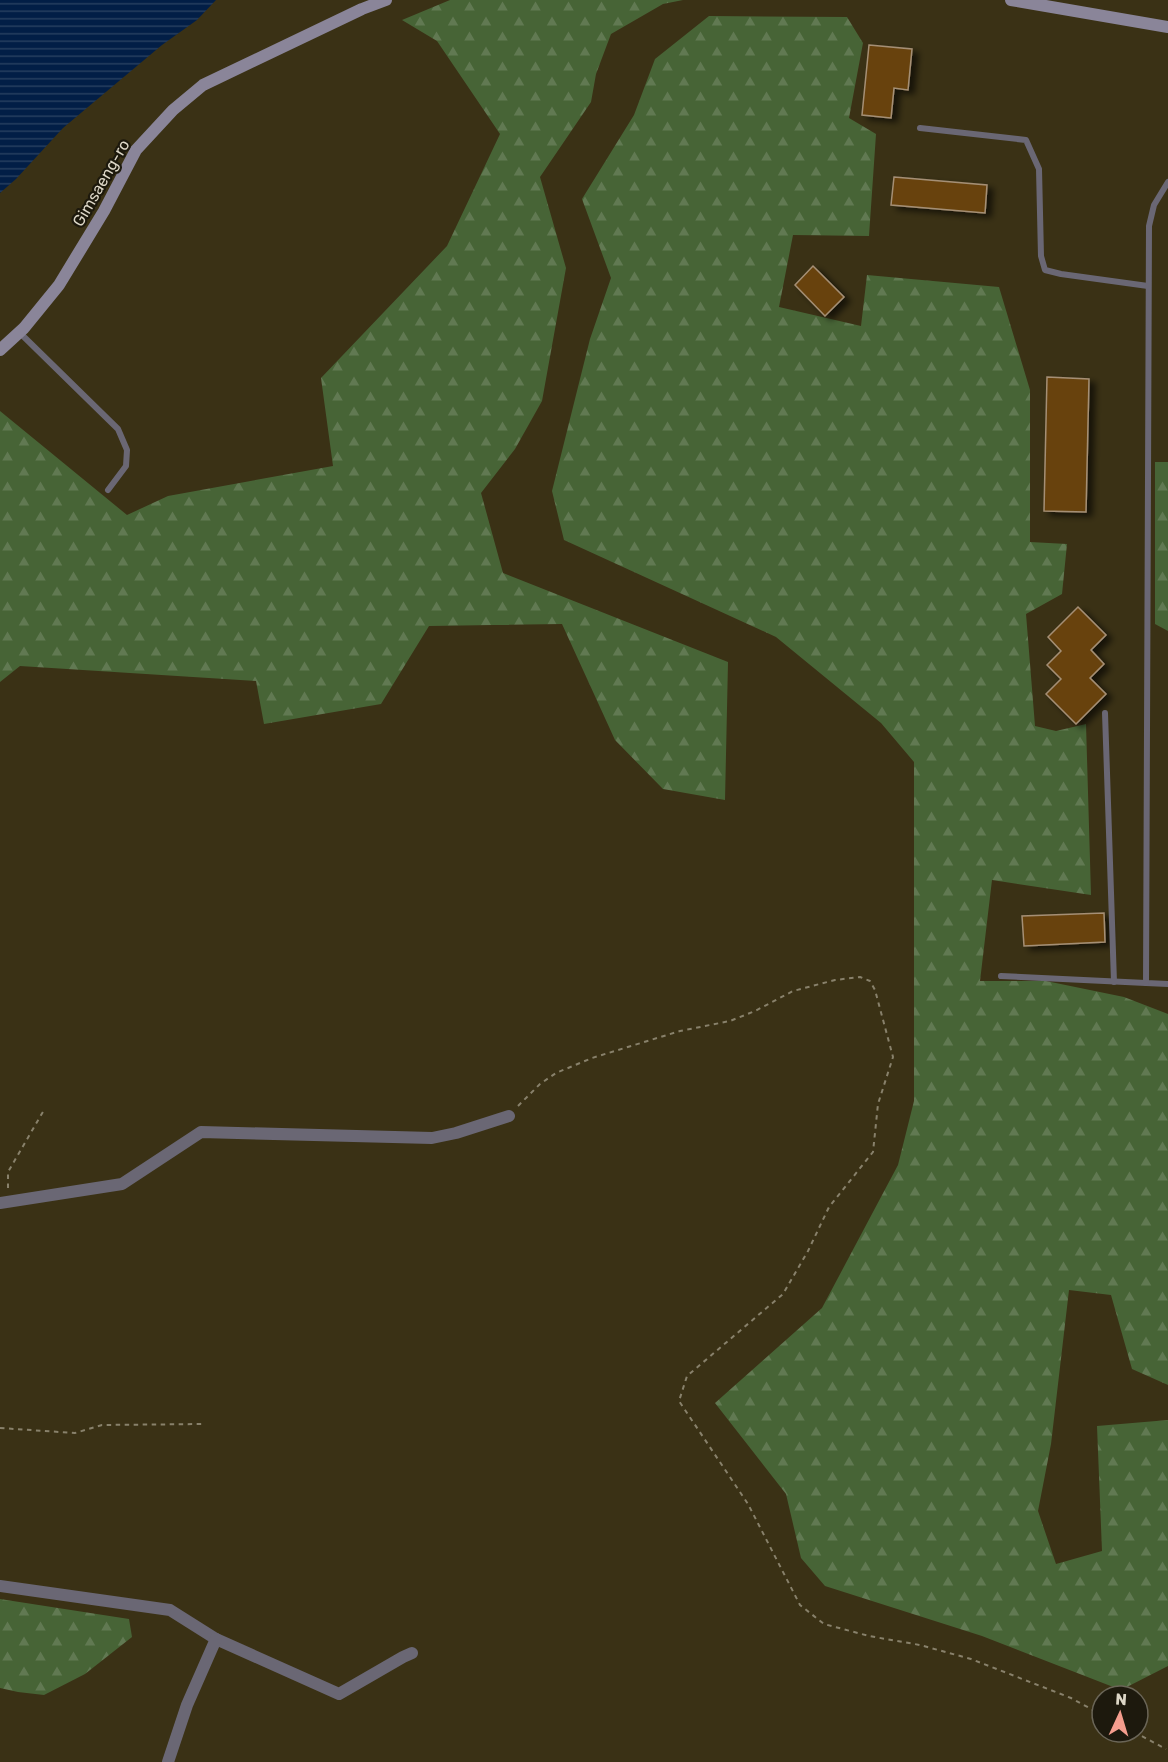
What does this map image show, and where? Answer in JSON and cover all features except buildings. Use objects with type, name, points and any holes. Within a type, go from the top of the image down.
[{"type":"street","name":"Gimsaeng-ro","points":[[0,350],[19,332],[59,285],[104,211],[136,150],[172,110],[203,85],[386,0]]},
{"type":"street","points":[[1011,0],[1168,27]]},
{"type":"street","points":[[4,1203],[122,1184],[201,1132],[432,1138],[509,1116]]},
{"type":"street","points":[[0,1586],[170,1610],[216,1639],[339,1694],[412,1653]]},
{"type":"street","points":[[168,1762],[187,1705],[216,1639]]},
{"type":"lane","points":[[920,128],[1026,140],[1039,170],[1041,256],[1045,270],[1148,286]]},
{"type":"lane","points":[[1146,983],[1149,226],[1154,205],[1168,182]]},
{"type":"lane","points":[[19,332],[117,429],[127,450],[126,466],[108,490]]},
{"type":"lane","points":[[1105,712],[1114,982]]},
{"type":"lane","points":[[1001,976],[1168,984]]},
{"type":"path","points":[[509,1116],[540,1084],[592,1058],[680,1031],[730,1021],[793,991],[835,980],[860,977],[870,981],[875,990],[893,1057],[878,1104],[873,1152],[829,1207],[808,1251],[783,1294],[687,1376],[679,1401],[748,1504],[800,1605],[824,1624],[869,1636],[920,1645],[971,1659],[1071,1698],[1090,1708]]},
{"type":"path","points":[[4,1203],[8,1172],[44,1110]]},
{"type":"path","points":[[0,1428],[75,1433],[102,1425],[205,1424]]},
{"type":"path","points":[[1150,1740],[1166,1749]]},
{"type":"green space","points":[[450,0],[683,0],[663,4],[611,34],[596,74],[591,102],[540,177],[566,268],[542,401],[515,449],[481,493],[503,573],[728,662],[725,800],[663,789],[615,740],[562,624],[429,626],[381,704],[264,724],[256,681],[20,666],[0,682],[0,411],[127,515],[168,496],[333,466],[321,378],[447,246],[500,134],[437,41],[402,20]]},
{"type":"green space","points":[[709,16],[847,17],[863,43],[849,118],[876,134],[869,236],[793,235],[779,307],[861,326],[867,275],[999,287],[1030,390],[1030,542],[1067,544],[1062,594],[1026,614],[1035,726],[1056,731],[1086,724],[1091,895],[992,880],[980,981],[1046,981],[1124,997],[1168,1014],[1168,1385],[1132,1369],[1111,1295],[1069,1290],[1051,1444],[1038,1511],[1056,1564],[1102,1551],[1097,1426],[1168,1420],[1168,1666],[1133,1684],[1106,1684],[982,1636],[825,1586],[801,1558],[786,1494],[715,1403],[822,1308],[898,1165],[914,1101],[914,762],[881,723],[776,637],[564,540],[552,491],[590,339],[611,278],[582,199],[634,115],[655,59]]},
{"type":"green space","points":[[1155,462],[1168,462],[1168,631],[1155,624]]},
{"type":"green space","points":[[0,1599],[129,1619],[132,1637],[85,1674],[44,1695],[0,1688]]},
{"type":"water","points":[[0,0],[216,0],[197,20],[162,45],[63,128],[0,193]]}]
